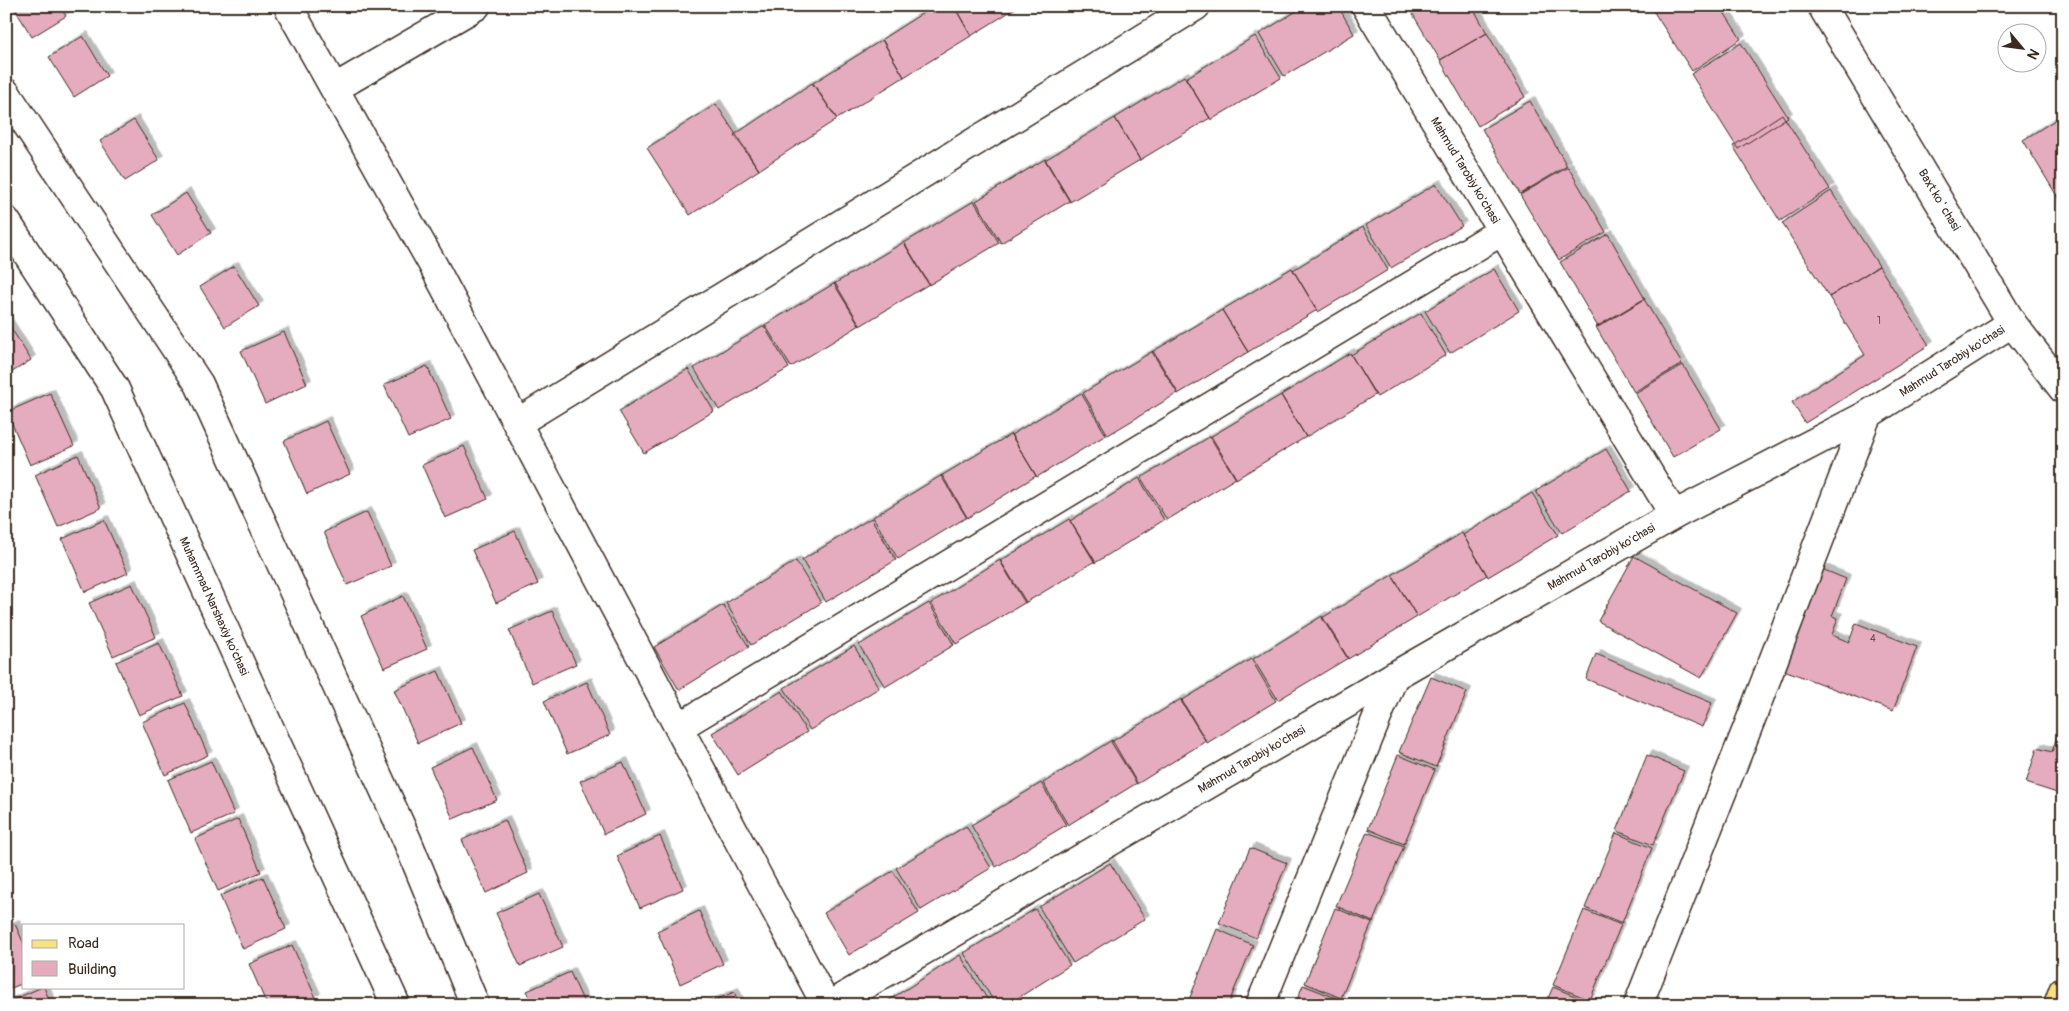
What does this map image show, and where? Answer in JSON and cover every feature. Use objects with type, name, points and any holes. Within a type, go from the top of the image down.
[{"type":"main road","points":[[2058,1005],[2063,991]]},
{"type":"street","points":[[288,6],[433,264],[826,1005]]},
{"type":"street","points":[[335,88],[476,6]]},
{"type":"street","points":[[517,422],[1196,6]]},
{"type":"street","name":"Mahmud Tarobiy ko'chasi","points":[[1366,6],[1674,515]]},
{"type":"street","name":"Baxt koʻchasi","points":[[1822,6],[2012,323],[2063,389]]},
{"type":"street","points":[[6,93],[199,384],[407,840],[475,1005]]},
{"type":"street","name":"Muhammad Narshaxiy ko'chasi","points":[[6,221],[115,389],[396,1005]]},
{"type":"street","points":[[678,727],[1502,231]]},
{"type":"street","name":"Mahmud Tarobiy ko'chasi","points":[[830,1005],[1674,515],[1867,415],[2012,323]]},
{"type":"street","points":[[1638,1005],[1751,719],[1867,415]]},
{"type":"street","points":[[1260,1005],[1394,676]]},
{"type":"building","points":[[13,6],[59,6],[66,16],[32,37]]},
{"type":"building","points":[[934,6],[954,6],[971,36],[904,77],[882,39]]},
{"type":"building","points":[[954,6],[1019,6],[971,36]]},
{"type":"building","points":[[1305,6],[1338,6],[1354,34],[1284,76],[1259,34]]},
{"type":"building","points":[[1408,6],[1472,6],[1487,33],[1440,60]]},
{"type":"building","points":[[1650,6],[1720,6],[1741,39],[1692,71]]},
{"type":"building","points":[[1487,33],[1525,97],[1478,126],[1440,60]]},
{"type":"building","points":[[83,36],[107,76],[74,97],[49,57]]},
{"type":"building","points":[[1255,36],[1281,78],[1211,120],[1186,78]]},
{"type":"building","points":[[882,40],[904,77],[837,119],[813,83]]},
{"type":"building","points":[[1741,43],[1788,117],[1738,149],[1691,74]]},
{"type":"building","points":[[1184,76],[1210,118],[1140,160],[1115,118]]},
{"type":"building","points":[[812,83],[837,119],[759,170],[734,135]]},
{"type":"building","points":[[1530,101],[1567,166],[1520,194],[1482,129]]},
{"type":"building","points":[[716,104],[759,170],[690,215],[647,148]]},
{"type":"building","points":[[1782,114],[1830,189],[1780,221],[1733,146]]},
{"type":"building","points":[[2063,115],[2063,206],[2023,140]]},
{"type":"building","points":[[1115,118],[1140,160],[1070,202],[1045,160]]},
{"type":"building","points":[[134,120],[159,160],[125,181],[100,141]]},
{"type":"building","points":[[1045,159],[1070,201],[1001,243],[976,201]]},
{"type":"building","points":[[1568,167],[1606,232],[1559,260],[1520,195]]},
{"type":"building","points":[[1436,184],[1462,226],[1391,268],[1366,225]]},
{"type":"building","points":[[1831,191],[1879,266],[1829,297],[1782,223]]},
{"type":"building","points":[[186,193],[211,233],[177,255],[152,215]]},
{"type":"building","points":[[974,201],[999,243],[929,285],[904,243]]},
{"type":"building","points":[[1363,227],[1388,270],[1318,312],[1293,270]]},
{"type":"building","points":[[1608,234],[1645,299],[1598,327],[1560,262]]},
{"type":"building","points":[[904,242],[929,284],[860,326],[834,284]]},
{"type":"building","points":[[234,266],[259,306],[225,327],[200,287]]},
{"type":"building","points":[[1879,266],[1929,345],[1805,423],[1792,402],[1865,355],[1829,297]]},
{"type":"building","points":[[1292,268],[1317,310],[1248,352],[1222,310]]},
{"type":"building","points":[[1494,269],[1519,311],[1450,353],[1425,311]]},
{"type":"building","points":[[835,283],[860,325],[791,367],[765,325]]},
{"type":"building","points":[[1644,299],[1682,364],[1634,392],[1596,327]]},
{"type":"building","points":[[1222,310],[1248,352],[1178,394],[1152,352]]},
{"type":"building","points":[[1421,313],[1446,355],[1377,397],[1351,355]]},
{"type":"building","points":[[6,320],[31,360],[6,376]]},
{"type":"building","points":[[764,326],[789,368],[719,410],[694,368]]},
{"type":"building","points":[[284,332],[307,384],[265,404],[241,351]]},
{"type":"building","points":[[1153,351],[1178,393],[1108,435],[1083,393]]},
{"type":"building","points":[[1350,353],[1375,395],[1306,437],[1281,395]]},
{"type":"building","points":[[1683,365],[1721,429],[1673,457],[1635,393]]},
{"type":"building","points":[[427,366],[451,419],[408,438],[384,385]]},
{"type":"building","points":[[688,369],[714,411],[644,453],[619,411]]},
{"type":"building","points":[[50,393],[74,446],[30,465],[7,412]]},
{"type":"building","points":[[1081,393],[1106,435],[1037,477],[1011,435]]},
{"type":"building","points":[[1281,395],[1306,437],[1236,479],[1210,437]]},
{"type":"building","points":[[326,421],[350,474],[307,494],[284,441]]},
{"type":"building","points":[[1011,434],[1036,476],[967,518],[941,476]]},
{"type":"building","points":[[1211,436],[1236,478],[1167,520],[1141,478]]},
{"type":"building","points":[[464,446],[488,499],[445,518],[422,465]]},
{"type":"building","points":[[1606,449],[1631,491],[1562,533],[1536,491]]},
{"type":"building","points":[[78,455],[101,508],[58,527],[35,475]]},
{"type":"building","points":[[942,475],[967,517],[898,559],[873,517]]},
{"type":"building","points":[[1139,478],[1164,520],[1095,563],[1070,521]]},
{"type":"building","points":[[1532,493],[1558,535],[1488,577],[1463,535]]},
{"type":"building","points":[[367,512],[391,566],[347,585],[324,532]]},
{"type":"building","points":[[871,518],[896,560],[826,602],[802,560]]},
{"type":"building","points":[[1069,519],[1095,561],[1025,603],[1000,561]]},
{"type":"building","points":[[104,520],[128,573],[85,592],[62,539]]},
{"type":"building","points":[[515,531],[538,584],[496,603],[472,550]]},
{"type":"building","points":[[1462,533],[1487,575],[1417,617],[1392,575]]},
{"type":"building","points":[[1634,556],[1737,613],[1701,678],[1598,621]]},
{"type":"building","points":[[1000,560],[1026,602],[956,644],[931,603]]},
{"type":"building","points":[[796,561],[821,603],[751,645],[726,603]]},
{"type":"building","points":[[1822,569],[1846,579],[1832,616],[1838,618],[1832,635],[1849,642],[1856,623],[1917,647],[1893,711],[1784,670]]},
{"type":"building","points":[[1392,575],[1417,617],[1348,659],[1322,618]]},
{"type":"building","points":[[132,584],[156,637],[113,656],[89,603]]},
{"type":"building","points":[[403,596],[427,649],[384,668],[361,616]]},
{"type":"building","points":[[929,603],[954,645],[885,687],[859,645]]},
{"type":"building","points":[[723,605],[749,647],[679,690],[654,647]]},
{"type":"building","points":[[552,611],[576,664],[532,683],[509,630]]},
{"type":"building","points":[[1322,616],[1348,658],[1278,700],[1253,659]]},
{"type":"building","points":[[159,643],[183,696],[139,715],[116,662]]},
{"type":"building","points":[[854,646],[879,688],[810,730],[784,688]]},
{"type":"building","points":[[1596,654],[1712,703],[1702,727],[1586,679]]},
{"type":"building","points":[[1251,659],[1276,701],[1207,743],[1181,701]]},
{"type":"building","points":[[438,671],[461,723],[418,743],[394,690]]},
{"type":"building","points":[[1431,677],[1467,692],[1436,767],[1399,752]]},
{"type":"building","points":[[587,682],[610,735],[567,754],[544,701]]},
{"type":"building","points":[[782,691],[807,732],[738,775],[712,733]]},
{"type":"building","points":[[1181,699],[1206,741],[1137,784],[1111,742]]},
{"type":"building","points":[[185,703],[208,755],[165,775],[142,722]]},
{"type":"building","points":[[2063,718],[2063,795],[2026,783],[2037,748],[2052,752]]},
{"type":"building","points":[[1112,740],[1137,783],[1068,825],[1043,783]]},
{"type":"building","points":[[473,747],[497,800],[453,819],[430,767]]},
{"type":"building","points":[[1398,755],[1435,770],[1404,844],[1368,829]]},
{"type":"building","points":[[1647,755],[1684,771],[1653,845],[1617,831]]},
{"type":"building","points":[[211,761],[234,814],[191,833],[168,780]]},
{"type":"building","points":[[623,762],[646,814],[604,834],[580,781]]},
{"type":"building","points":[[1041,783],[1066,825],[996,867],[971,825]]},
{"type":"building","points":[[238,819],[261,872],[218,891],[195,839]]},
{"type":"building","points":[[505,820],[528,873],[486,893],[462,840]]},
{"type":"building","points":[[966,826],[991,868],[921,910],[896,868]]},
{"type":"building","points":[[1367,832],[1404,846],[1373,922],[1336,906]]},
{"type":"building","points":[[1616,833],[1652,848],[1622,923],[1585,908]]},
{"type":"building","points":[[660,836],[683,889],[640,908],[617,856]]},
{"type":"building","points":[[1250,848],[1287,863],[1256,938],[1219,923]]},
{"type":"building","points":[[1110,863],[1145,919],[1073,963],[1039,907]]},
{"type":"building","points":[[893,871],[919,913],[849,955],[824,913]]},
{"type":"building","points":[[263,877],[286,929],[243,949],[220,896]]},
{"type":"building","points":[[539,894],[563,947],[520,966],[496,913]]},
{"type":"building","points":[[1335,908],[1372,923],[1341,998],[1305,983]]},
{"type":"building","points":[[1035,909],[1070,965],[1007,1005],[996,1005],[964,953]]},
{"type":"building","points":[[1584,910],[1621,925],[1590,1000],[1553,985]]},
{"type":"building","points":[[699,911],[723,964],[680,984],[657,931]]},
{"type":"building","points":[[15,924],[22,940],[22,984],[6,990],[6,928]]},
{"type":"building","points":[[1217,929],[1253,945],[1228,1005],[1187,1005]]},
{"type":"building","points":[[292,945],[316,998],[300,1005],[267,1005],[249,964]]},
{"type":"building","points":[[960,955],[991,1005],[892,1005],[889,1000]]},
{"type":"building","points":[[570,972],[585,1005],[533,1005],[527,991]]},
{"type":"building","points":[[1303,985],[1341,1000],[1338,1005],[1295,1005]]},
{"type":"building","points":[[1553,987],[1589,1002],[1588,1005],[1545,1005]]},
{"type":"building","points":[[40,988],[44,988],[51,1005],[6,1005],[6,1003]]},
{"type":"building","points":[[734,992],[740,1005],[704,1005]]}]
